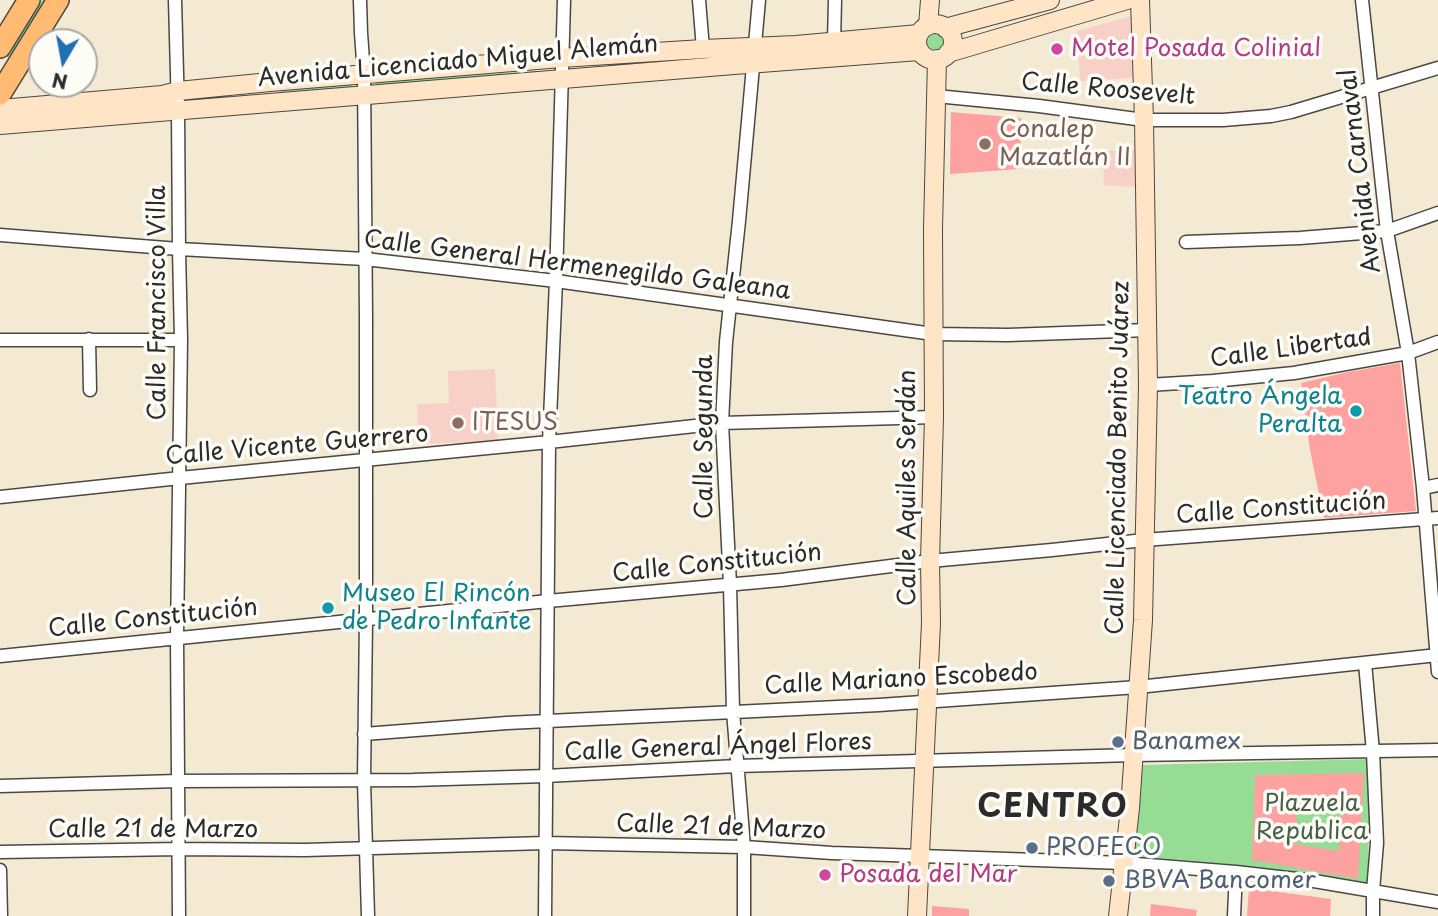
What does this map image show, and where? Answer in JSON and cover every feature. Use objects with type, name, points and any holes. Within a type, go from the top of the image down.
[{"type":"main road","points":[[0,47],[29,0]]},
{"type":"main road","points":[[1,115],[58,0]]},
{"type":"main road","points":[[930,0],[930,33]]},
{"type":"main road","points":[[939,0],[926,58],[943,56],[1127,0]]},
{"type":"main road","name":"Avenida Licenciado Miguel Alemán","points":[[1,115],[178,110],[561,80],[930,33],[1021,4],[1050,0]]},
{"type":"main road","name":"Calle Licenciado Benito Juárez","points":[[1118,916],[1134,755],[1143,620],[1148,385],[1140,0]]},
{"type":"main road","name":"Avenida Licenciado Miguel Alemán","points":[[1,115],[178,91],[270,82],[703,49],[754,55],[834,41],[930,33]]},
{"type":"main road","name":"Calle Aquiles Serdán","points":[[917,916],[932,624],[930,561],[934,417],[936,96],[943,56],[951,48],[951,37],[930,33]]},
{"type":"main road","points":[[270,82],[271,102]]},
{"type":"street","name":"Calle Francisco Villa","points":[[175,0],[181,340],[177,637],[178,916]]},
{"type":"street","points":[[360,0],[364,74],[364,781],[368,916]]},
{"type":"street","points":[[545,916],[549,442],[564,0]]},
{"type":"street","points":[[699,0],[703,49]]},
{"type":"street","name":"Calle Segunda","points":[[744,916],[744,847],[733,711],[722,423],[726,342],[759,0]]},
{"type":"street","points":[[834,41],[835,0]]},
{"type":"street","name":"Avenida Carnaval","points":[[1362,0],[1387,231],[1408,353],[1423,488],[1432,514],[1438,672]]},
{"type":"street","name":"Calle Roosevelt","points":[[936,96],[1144,120],[1223,120],[1271,116],[1309,108],[1438,68]]},
{"type":"street","points":[[1186,242],[1300,238],[1387,231],[1438,214]]},
{"type":"street","name":"Calle General Hermenegildo Galeana","points":[[0,235],[179,249],[365,259],[556,281],[933,334],[1008,335],[1147,330]]},
{"type":"street","points":[[89,339],[90,390]]},
{"type":"street","points":[[0,340],[181,340]]},
{"type":"street","name":"Calle Libertad","points":[[1148,385],[1271,376],[1408,353],[1438,342]]},
{"type":"street","name":"Calle Vicente Guerrero","points":[[0,497],[722,423],[934,417]]},
{"type":"street","points":[[1423,488],[1438,485]]},
{"type":"street","name":"Calle Constitución","points":[[0,656],[781,580],[930,561],[1432,514]]},
{"type":"street","name":"Calle Mariano Escobedo","points":[[365,734],[733,711],[879,705],[1138,687],[1437,655]]},
{"type":"street","points":[[1365,663],[1377,843],[1373,916]]},
{"type":"street","name":"Calle General Ángel Flores","points":[[0,786],[364,781],[546,776],[737,766],[1438,750]]},
{"type":"street","name":"Calle 21 de Marzo","points":[[0,852],[305,850],[545,844],[744,847],[832,853],[1124,863],[1314,881],[1438,902]]},
{"type":"street","points":[[0,870],[1,916]]},
{"type":"street","points":[[1234,916],[1236,872]]},
{"type":"shaded area","points":[[1132,16],[1133,78],[1080,81],[1077,31]]},
{"type":"shaded area","points":[[1137,150],[1136,187],[1104,185],[1103,151]]},
{"type":"shaded area","name":"ITESUS","points":[[495,369],[498,441],[419,444],[417,404],[449,403],[448,371]]},
{"type":"green space","points":[[42,0],[52,0],[32,28],[28,28],[28,34],[9,61],[7,56]]},
{"type":"green space","points":[[934,31],[942,34],[945,42],[942,50],[934,53],[926,50],[923,42],[926,34]]},
{"type":"green space","points":[[538,71],[540,78],[378,88],[375,83],[378,80]]},
{"type":"green space","points":[[352,84],[352,88],[281,92],[281,89]]},
{"type":"green space","name":"Plazuela Republica","points":[[1370,759],[1368,883],[1230,864],[1134,856],[1143,765]]},
{"type":"building","name":"Conalep Mazatlán II","points":[[951,112],[1021,118],[1020,169],[950,174]]},
{"type":"building","points":[[1400,363],[1416,511],[1324,518],[1310,450],[1301,383]]},
{"type":"building","points":[[1364,773],[1358,879],[1252,860],[1255,775]],"holes":[[[1298,800],[1341,800],[1339,851],[1295,844]]]},
{"type":"building","points":[[1249,888],[1331,899],[1330,916],[1247,916]]},
{"type":"building","points":[[1151,904],[1197,910],[1196,916],[1150,916]]},
{"type":"building","points":[[932,906],[969,909],[969,916],[932,916]]},
{"type":"place","name":"Motel Posada Colinial","points":[[1057,49]]},
{"type":"place","name":"Conalep Mazatlán II","points":[[985,144]]},
{"type":"place","name":"Teatro Ángela Peralta","points":[[1356,411]]},
{"type":"place","name":"ITESUS","points":[[458,423]]},
{"type":"place","name":"Museo El Rincón de Pedro Infante","points":[[328,608]]},
{"type":"place","name":"Banamex","points":[[1118,742]]},
{"type":"place","name":"PROFECO","points":[[1032,848]]},
{"type":"place","name":"Posada del Mar","points":[[825,875]]},
{"type":"place","name":"BBVA Bancomer","points":[[1109,881]]},
{"type":"district","name":"CENTRO","points":[[1053,808]]}]
